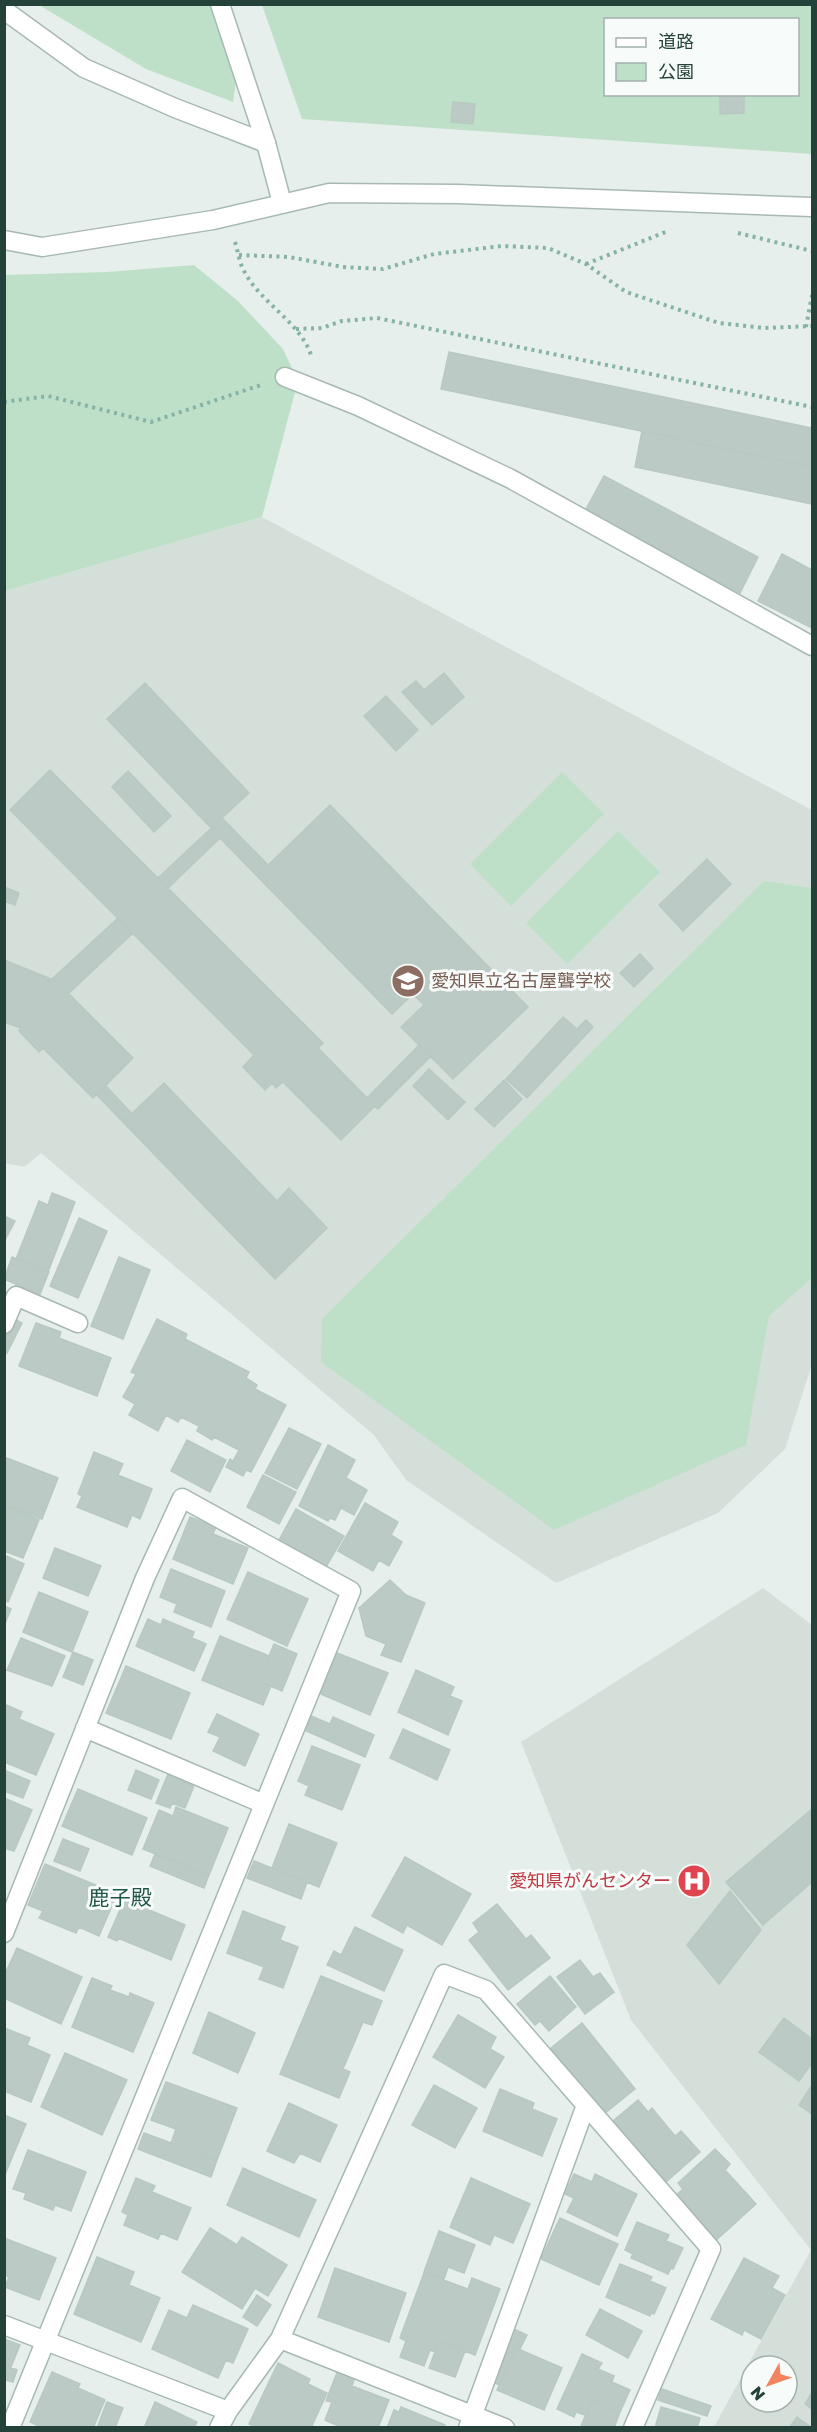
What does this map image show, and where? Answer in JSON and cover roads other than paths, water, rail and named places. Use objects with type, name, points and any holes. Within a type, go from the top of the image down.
[{"type":"street","points":[[220,4],[266,142],[282,203]]},
{"type":"street","points":[[4,10],[84,68],[175,108],[266,142]]},
{"type":"street","points":[[4,240],[42,247],[213,220],[329,194],[458,194],[813,207]]},
{"type":"street","points":[[285,377],[357,406],[511,479],[813,645]]},
{"type":"street","points":[[4,1324],[16,1296],[78,1323]]},
{"type":"street","points":[[4,1933],[145,1578],[182,1498],[351,1592],[10,2427]]},
{"type":"street","points":[[85,1728],[264,1804]]},
{"type":"street","points":[[219,2427],[280,2339],[444,1974],[486,1990],[711,2249],[633,2427]]},
{"type":"street","points":[[470,2421],[586,2105]]},
{"type":"street","points":[[4,2325],[228,2411]]},
{"type":"street","points":[[280,2339],[470,2421],[505,2427]]},
{"type":"place","name":"愛知県立名古屋聾学校","points":[[408,981]]},
{"type":"place","name":"愛知県がんセンター","points":[[694,1881]]},
{"type":"district","name":"鹿子殿","points":[[120,1898]]}]
